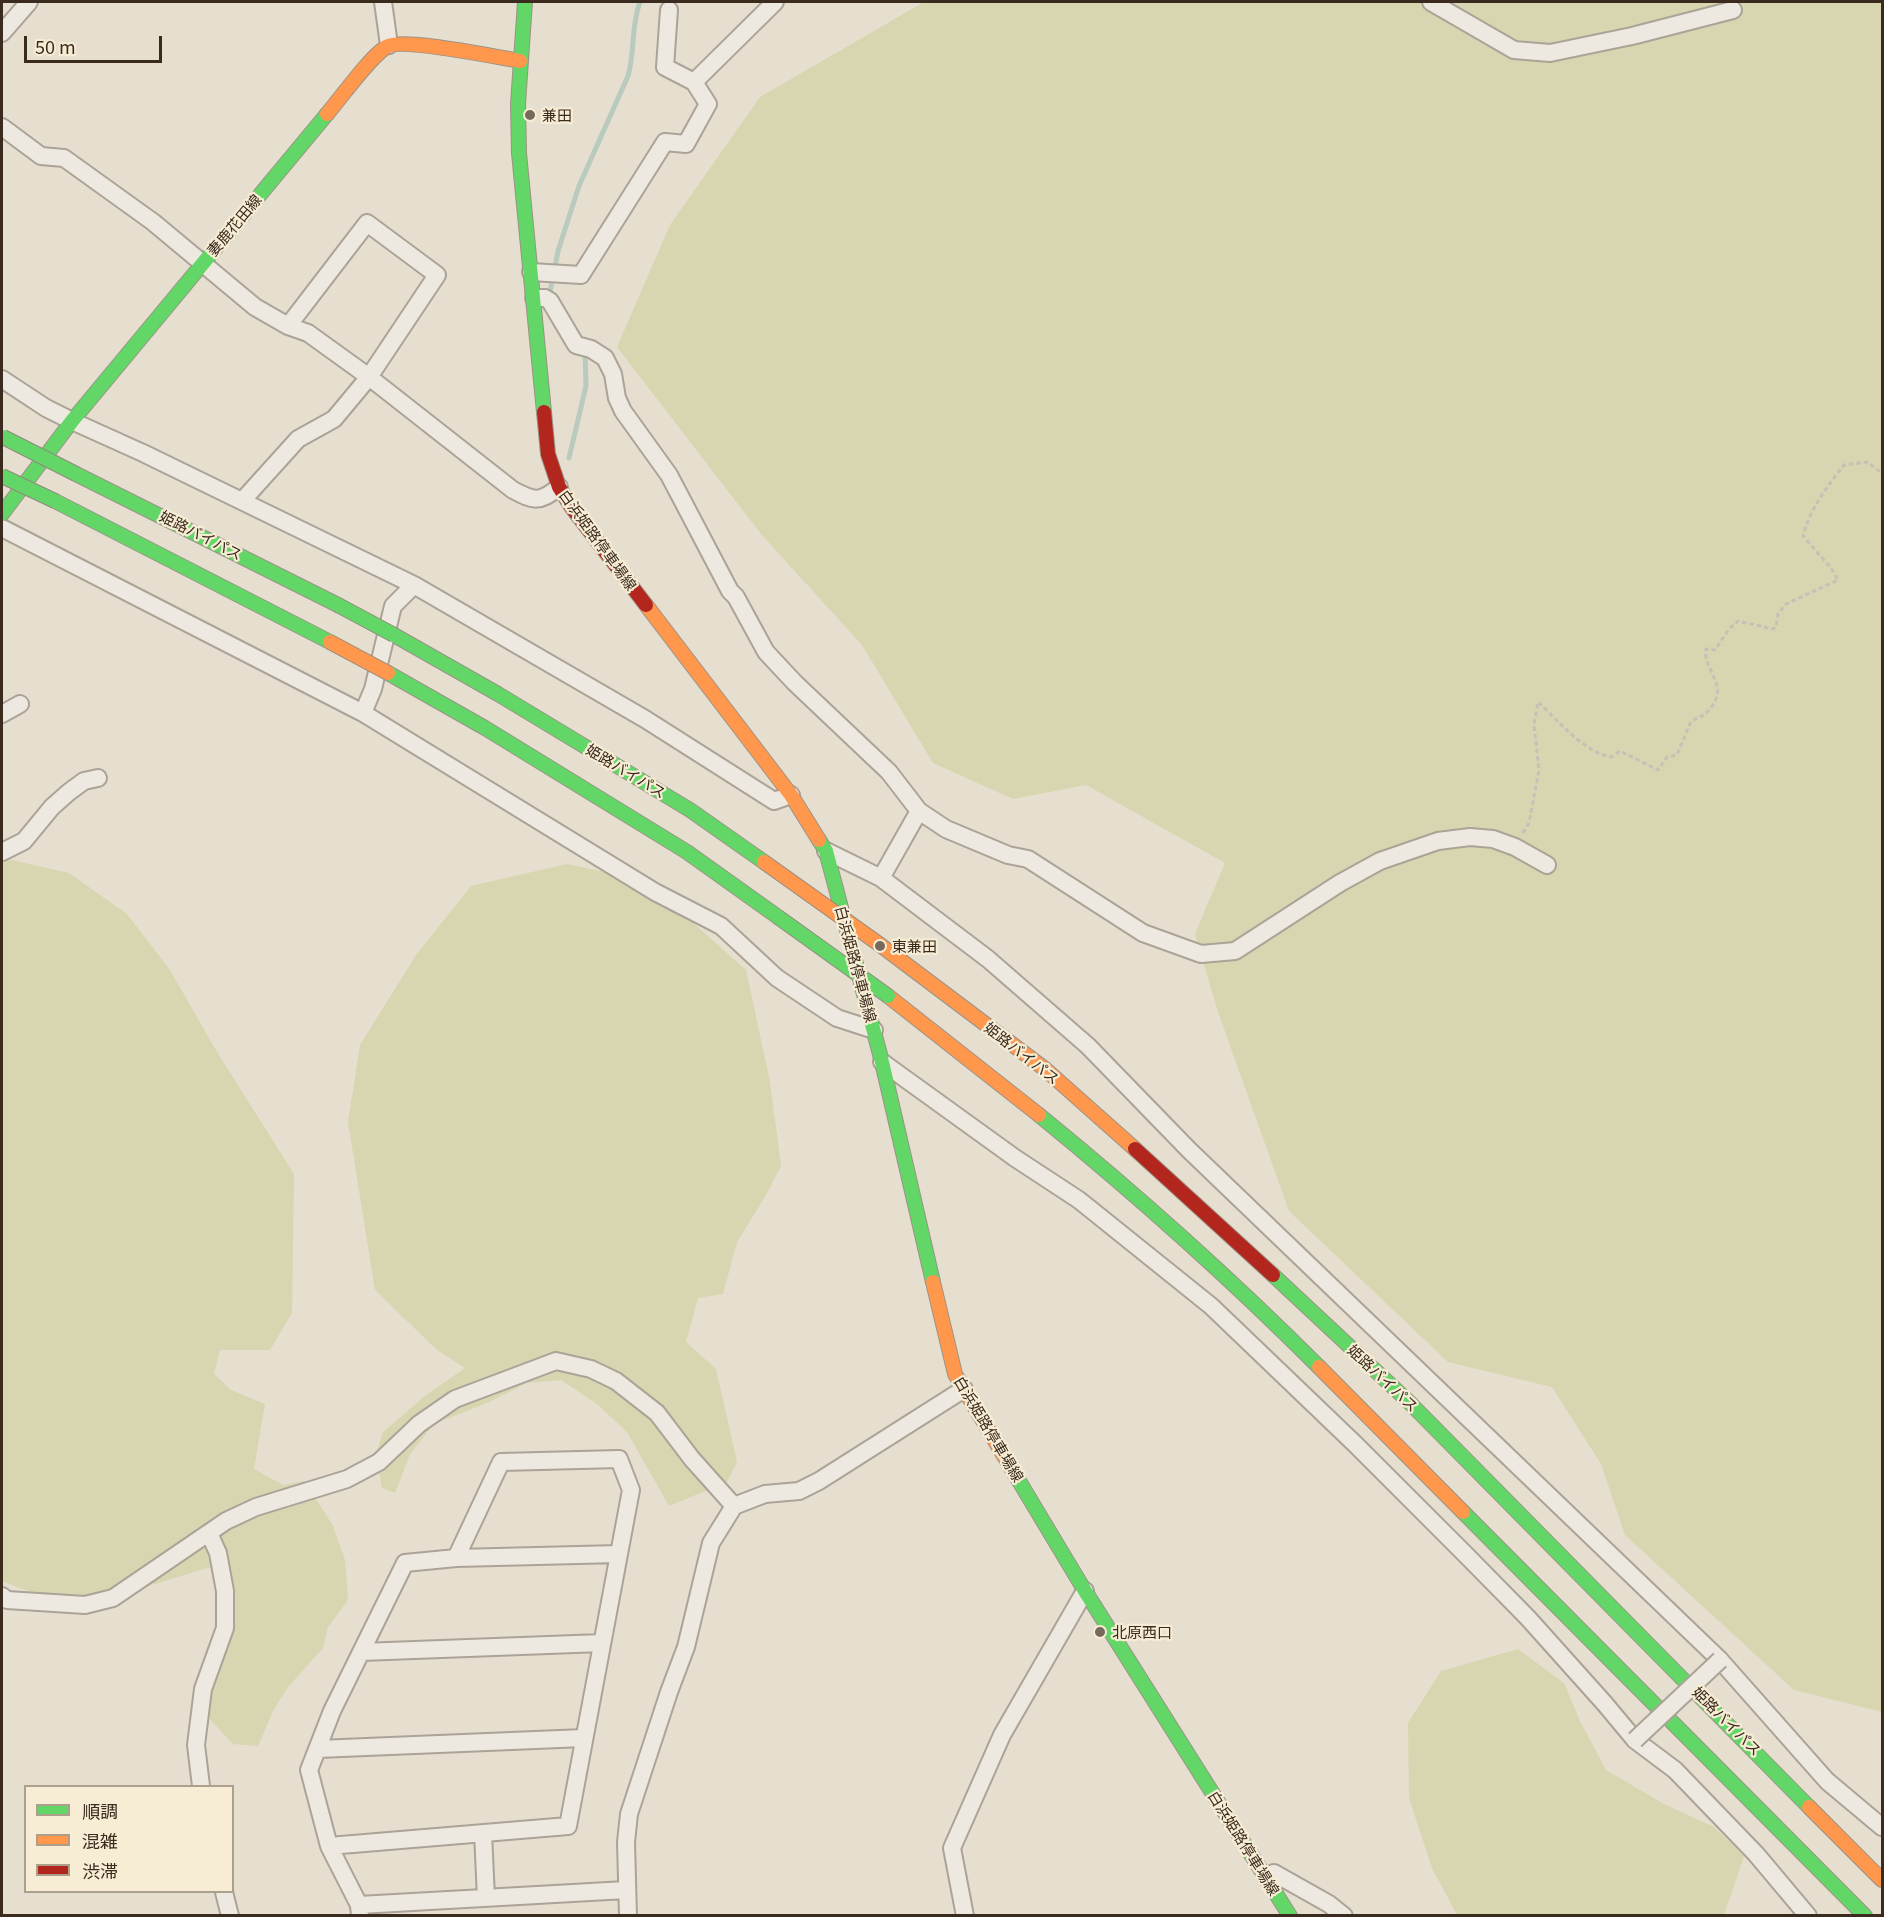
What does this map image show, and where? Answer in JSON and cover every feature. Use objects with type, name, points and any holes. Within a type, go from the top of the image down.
[{"type":"main road","name":"白浜姫路停車場線","points":[[525,2],[518,104],[519,153],[546,274],[534,298],[548,454],[558,487],[791,795],[826,850],[882,1062],[955,1374],[1085,1591],[1290,1916]]},
{"type":"main road","points":[[389,45],[408,43],[520,61]]},
{"type":"main road","name":"妻鹿花田線","points":[[2,514],[72,421],[202,263],[376,56],[389,45]]},
{"type":"main road","name":"姫路バイパス","points":[[2,437],[394,635],[498,694],[690,810],[879,944],[1045,1069],[1205,1211],[1409,1402],[1696,1689],[1882,1880]]},
{"type":"main road","points":[[2,476],[330,642],[485,728],[676,846],[888,996],[1117,1178],[1289,1337],[1865,1916]]},
{"type":"street","points":[[2,33],[29,2]]},
{"type":"street","points":[[383,2],[389,45]]},
{"type":"street","points":[[694,82],[775,2]]},
{"type":"street","points":[[1431,2],[1514,50],[1550,53],[1632,36],[1733,10]]},
{"type":"street","points":[[546,274],[581,275],[665,142],[686,144],[708,104],[694,82],[665,67],[669,10]]},
{"type":"street","points":[[2,127],[41,156],[64,158],[153,222],[255,307],[288,326],[308,333],[369,377],[513,490],[531,499],[546,498],[558,487]]},
{"type":"street","points":[[242,501],[298,439],[334,419],[369,377],[437,275],[368,223],[288,326]]},
{"type":"street","points":[[534,298],[550,300],[583,347],[605,358],[613,374],[617,398],[623,411],[669,475],[730,591],[736,597],[766,652],[795,683],[889,772],[919,811],[946,829],[1008,855],[1028,859],[1143,933],[1201,954],[1234,951],[1340,883],[1380,861],[1438,841],[1470,837],[1493,839],[1515,847],[1547,865]]},
{"type":"street","points":[[2,379],[46,408],[414,585],[645,719],[774,801],[791,795]]},
{"type":"street","points":[[2,528],[363,713],[655,892],[721,926],[777,978],[837,1018],[874,1030]]},
{"type":"street","points":[[363,713],[374,689],[393,606],[414,585]]},
{"type":"street","points":[[2,714],[20,704]]},
{"type":"street","points":[[2,852],[24,841],[52,807],[69,792],[84,781],[99,778]]},
{"type":"street","points":[[881,878],[919,811]]},
{"type":"street","points":[[826,850],[881,878],[988,958],[1088,1046],[1189,1150],[1720,1660],[1827,1781],[1882,1827]]},
{"type":"street","points":[[882,1062],[1015,1158],[1079,1200],[1211,1306],[1355,1444],[1528,1618],[1635,1740],[1675,1770],[1756,1854],[1808,1916]]},
{"type":"street","points":[[2,1596],[7,1600],[85,1605],[113,1598],[226,1521],[256,1507],[347,1479],[379,1462],[419,1424],[455,1399],[556,1361],[591,1369],[616,1381],[657,1413],[692,1459],[734,1506]]},
{"type":"street","points":[[628,1916],[626,1890],[629,1814],[686,1647],[711,1543],[734,1506],[765,1494],[799,1491],[819,1481],[964,1389]]},
{"type":"street","points":[[329,1846],[568,1826],[631,1490],[619,1459],[501,1462],[456,1558]]},
{"type":"street","points":[[201,1785],[196,1745],[203,1689],[225,1628],[225,1591],[218,1553],[209,1533]]},
{"type":"street","points":[[619,1554],[456,1558],[405,1563],[332,1711],[309,1770],[329,1846],[359,1910],[486,1898],[626,1890]]},
{"type":"street","points":[[965,1916],[952,1848],[1002,1735],[1085,1591]]},
{"type":"street","points":[[361,1652],[602,1643]]},
{"type":"street","points":[[1635,1740],[1720,1660]]},
{"type":"street","points":[[318,1749],[584,1738]]},
{"type":"street","points":[[483,1833],[486,1898]]},
{"type":"street","points":[[1266,1877],[1274,1874],[1329,1904],[1344,1916]]},
{"type":"street","points":[[224,1893],[230,1916]]},
{"type":"path","points":[[1515,847],[1529,823],[1539,770],[1534,725],[1538,702],[1598,754],[1611,756],[1620,751],[1658,770],[1667,756],[1677,755],[1691,721],[1707,714],[1717,698],[1719,688],[1705,658],[1706,649],[1715,650],[1729,629],[1738,621],[1773,629],[1776,627],[1778,614],[1786,604],[1838,580],[1831,568],[1803,536],[1808,517],[1824,489],[1844,465],[1867,462],[1882,473]]},
{"type":"green space","points":[[924,2],[1882,2],[1882,1712],[1794,1690],[1625,1535],[1601,1464],[1552,1387],[1448,1362],[1289,1211],[1218,1012],[1195,934],[1225,863],[1086,785],[1013,799],[933,763],[862,645],[761,534],[617,347],[670,225],[760,97]]},
{"type":"green space","points":[[7,859],[69,873],[127,914],[170,970],[217,1052],[294,1174],[292,1313],[270,1350],[220,1350],[214,1374],[231,1390],[265,1404],[254,1469],[283,1485],[304,1481],[332,1524],[345,1560],[348,1600],[328,1627],[323,1648],[288,1687],[273,1711],[258,1746],[233,1744],[205,1714],[229,1569],[207,1568],[119,1595],[54,1601],[2,1581],[2,864]]},
{"type":"green space","points":[[567,864],[601,871],[673,905],[746,970],[770,1082],[781,1166],[737,1242],[723,1294],[698,1298],[686,1342],[716,1369],[737,1462],[727,1482],[669,1506],[627,1432],[597,1404],[561,1380],[527,1383],[487,1403],[434,1424],[410,1454],[395,1493],[382,1488],[376,1454],[383,1432],[425,1396],[465,1368],[437,1350],[375,1290],[348,1122],[360,1045],[416,955],[471,886]]},
{"type":"green space","points":[[1518,1649],[1564,1683],[1580,1721],[1606,1770],[1664,1804],[1714,1827],[1744,1856],[1724,1915],[1457,1915],[1432,1868],[1409,1798],[1408,1723],[1441,1671]]},
{"type":"waterway","points":[[553,296],[550,292],[558,251],[579,186],[628,76],[635,20],[640,2]]},
{"type":"waterway","points":[[569,458],[586,386],[585,351]]},
{"type":"traffic: fast","points":[[525,2],[518,104],[519,153],[544,412]]},
{"type":"traffic: fast","points":[[2,514],[72,421],[327,114]]},
{"type":"traffic: fast","points":[[3,437],[76,474]]},
{"type":"traffic: fast","points":[[76,474],[338,605]]},
{"type":"traffic: fast","points":[[2,476],[55,501]]},
{"type":"traffic: fast","points":[[55,501],[330,642]]},
{"type":"traffic: fast","points":[[338,605],[394,635]]},
{"type":"traffic: fast","points":[[394,635],[498,694],[690,810],[764,862]]},
{"type":"traffic: fast","points":[[388,673],[485,728],[687,852],[778,917]]},
{"type":"traffic: fast","points":[[819,840],[826,851],[882,1062],[933,1282]]},
{"type":"traffic: fast","points":[[778,917],[888,996]]},
{"type":"traffic: fast","points":[[1039,1115],[1182,1237],[1319,1367]]},
{"type":"traffic: fast","points":[[1273,1275],[1409,1402],[1809,1807]]},
{"type":"traffic: fast","points":[[1016,1476],[1085,1591],[1290,1916]]},
{"type":"traffic: fast","points":[[1463,1512],[1865,1916]]},
{"type":"traffic: slow","points":[[327,114],[365,67],[388,46],[397,44],[431,46],[520,61]]},
{"type":"traffic: slow","points":[[646,605],[791,795],[819,840]]},
{"type":"traffic: slow","points":[[330,642],[388,673]]},
{"type":"traffic: slow","points":[[764,862],[879,944]]},
{"type":"traffic: slow","points":[[879,944],[1045,1069],[1135,1149]]},
{"type":"traffic: slow","points":[[888,996],[1039,1115]]},
{"type":"traffic: slow","points":[[933,1282],[955,1374],[1016,1476]]},
{"type":"traffic: slow","points":[[1319,1367],[1463,1512]]},
{"type":"traffic: slow","points":[[1809,1807],[1882,1880]]},
{"type":"traffic: jam","points":[[544,412],[548,454],[559,487],[572,508],[646,605]]},
{"type":"traffic: jam","points":[[1135,1149],[1273,1275]]},
{"type":"place","name":"兼田","points":[[530,115]]},
{"type":"place","name":"東兼田","points":[[880,946]]},
{"type":"place","name":"北原西口","points":[[1100,1632]]}]
